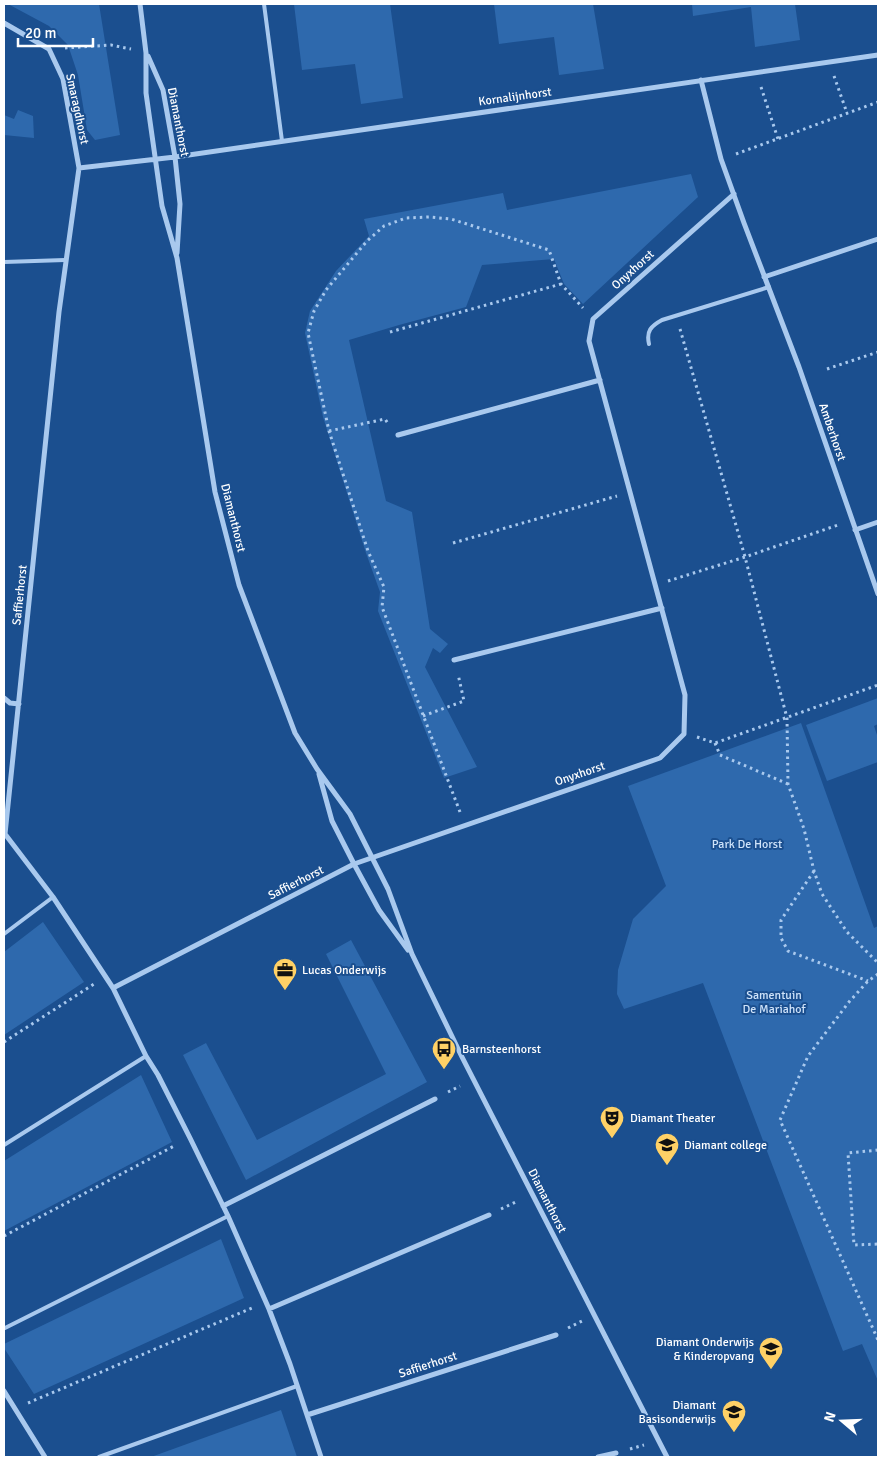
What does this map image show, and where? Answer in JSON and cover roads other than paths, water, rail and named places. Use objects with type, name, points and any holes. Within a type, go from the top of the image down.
[{"type":"street","name":"Diamanthorst","points":[[140,4],[146,53],[146,93],[162,206],[177,258],[215,492],[239,584],[295,733],[317,769],[350,814],[393,898],[412,954],[667,1457]]},
{"type":"street","name":"Smaragdhorst","points":[[4,23],[49,49],[63,79],[79,168]]},
{"type":"street","name":"Diamanthorst","points":[[146,53],[164,90],[176,157],[180,204],[177,258]]},
{"type":"street","name":"Kornalijnhorst","points":[[155,159],[878,55]]},
{"type":"street","name":"Amberhorst","points":[[701,80],[721,160],[799,367],[878,594]]},
{"type":"street","points":[[79,168],[155,159]]},
{"type":"street","name":"Saffierhorst","points":[[79,168],[65,260],[4,834],[53,897],[114,988],[146,1056],[158,1075],[228,1216],[266,1302],[298,1386],[320,1457]]},
{"type":"street","name":"Onyxhorst","points":[[354,864],[660,758],[684,734],[685,694],[589,340],[593,319],[734,194]]},
{"type":"street","points":[[764,277],[878,238]]},
{"type":"street","points":[[398,435],[600,380]]},
{"type":"street","points":[[855,530],[878,522]]},
{"type":"street","points":[[454,660],[662,608]]},
{"type":"street","points":[[4,698],[10,703],[19,704]]},
{"type":"street","name":"Diamanthorst","points":[[317,769],[332,821],[354,864],[379,910],[412,954]]},
{"type":"street","name":"Saffierhorst","points":[[114,988],[354,864]]},
{"type":"street","points":[[223,1206],[435,1099]]},
{"type":"street","points":[[269,1309],[489,1215]]},
{"type":"street","name":"Saffierhorst","points":[[307,1415],[556,1335]]},
{"type":"street","points":[[4,1391],[45,1457]]},
{"type":"street","points":[[598,1457],[616,1453]]},
{"type":"lane","points":[[264,4],[282,141]]},
{"type":"lane","points":[[4,262],[65,260]]},
{"type":"lane","points":[[649,344],[648,331],[652,325],[662,320],[769,287]]},
{"type":"lane","points":[[4,934],[53,897]]},
{"type":"lane","points":[[4,1145],[146,1056]]},
{"type":"lane","points":[[5,1328],[228,1216]]},
{"type":"lane","points":[[99,1457],[298,1386]]},
{"type":"place","name":"Lucas Onderwijs","points":[[285,991]]},
{"type":"place","name":"Barnsteenhorst","points":[[444,1070]]},
{"type":"place","name":"Diamant Theater","points":[[612,1139]]},
{"type":"place","name":"Diamant college","points":[[667,1166]]},
{"type":"place","name":"Diamant Onderwijs & Kinderopvang","points":[[771,1370]]},
{"type":"place","name":"Diamant Basisonderwijs","points":[[734,1433]]},
{"type":"park label","name":"Park De Horst","points":[[747,844]]},
{"type":"park label","name":"Samentuin De Mariahof","points":[[774,1002]]}]
